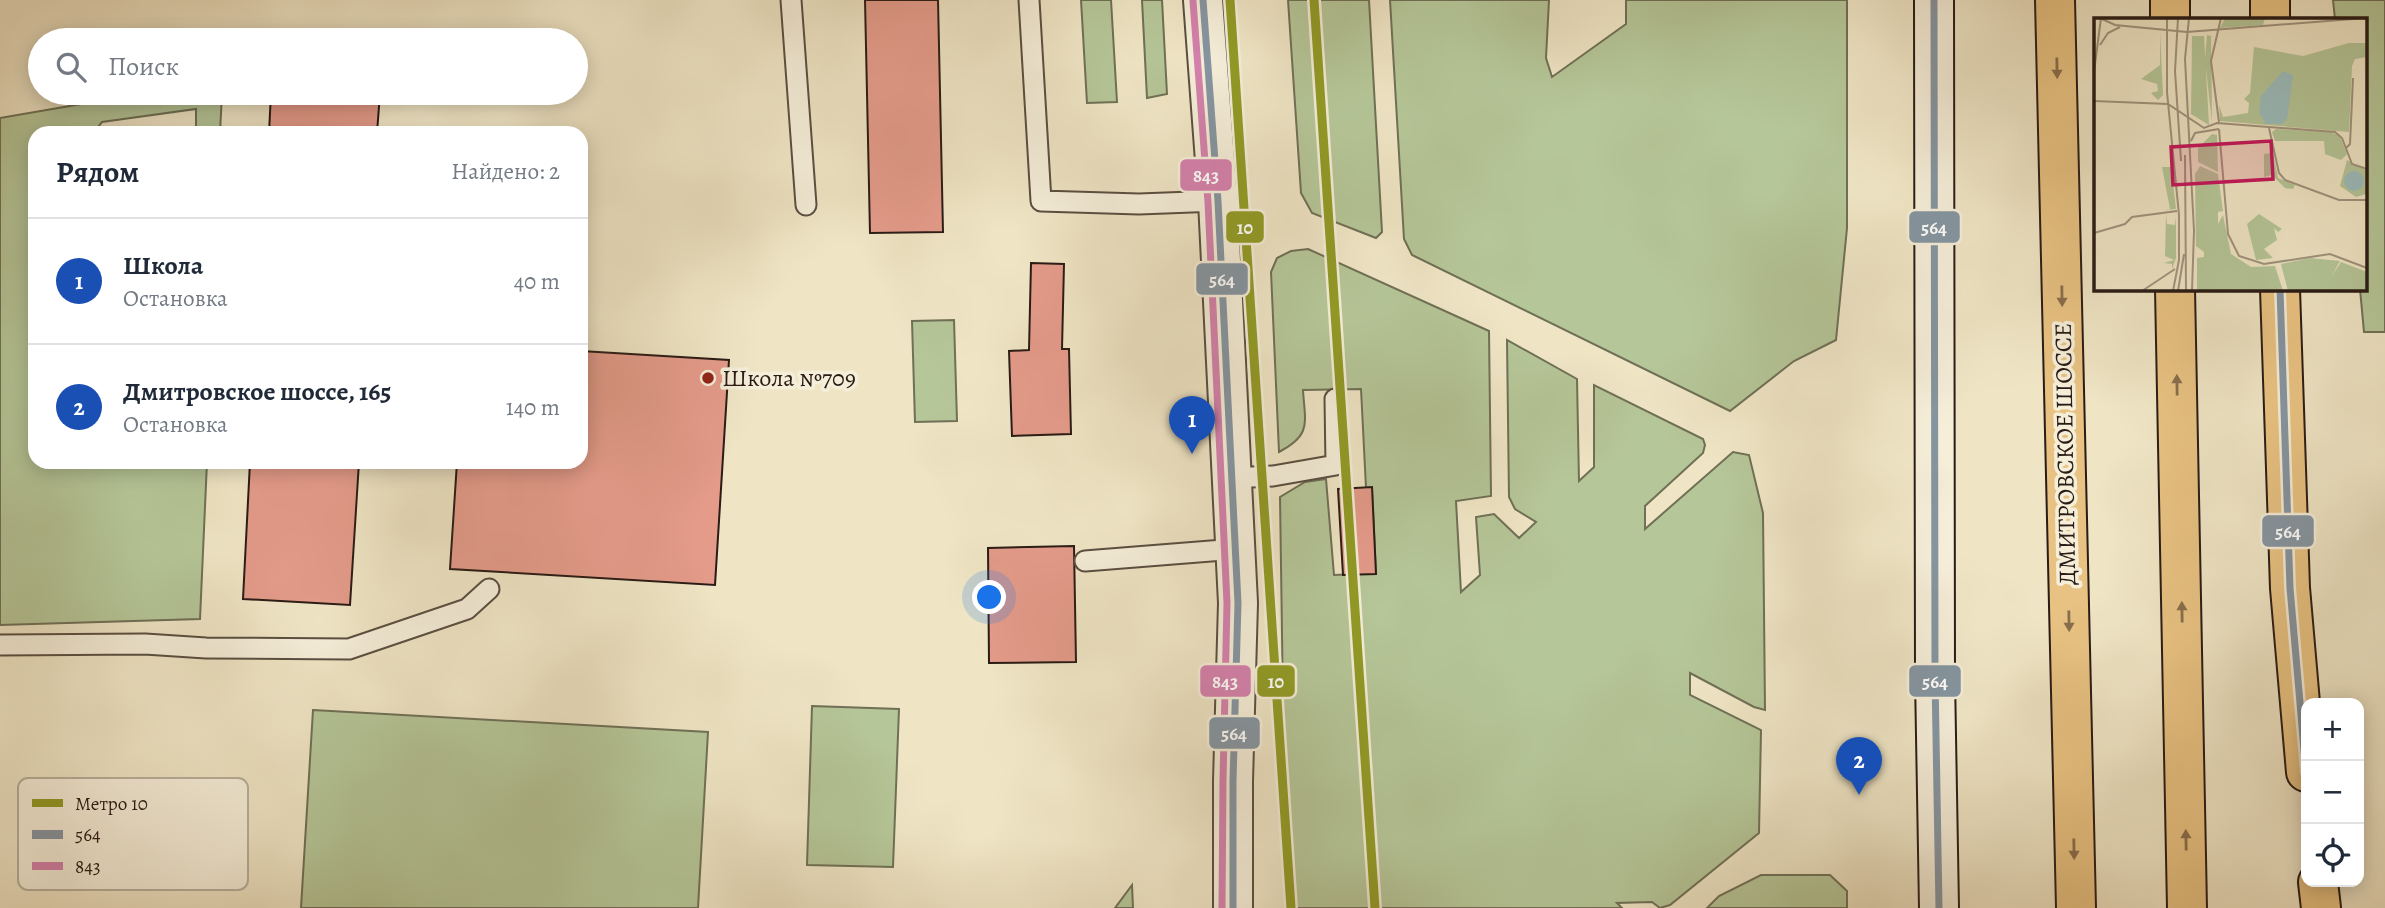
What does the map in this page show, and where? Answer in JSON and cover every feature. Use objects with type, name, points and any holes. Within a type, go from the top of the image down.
[{"type":"highway","name":"ДМИТРОВСКОЕ ШОССЕ","points":[[2055,0],[2076,908]]},
{"type":"highway","points":[[2170,0],[2170,18]]},
{"type":"highway","points":[[2270,0],[2270,18]]},
{"type":"highway","points":[[2175,290],[2187,908]]},
{"type":"highway","points":[[2280,290],[2290,588],[2305,761]]},
{"type":"highway","points":[[2319,887],[2321,908]]},
{"type":"street","points":[[1203,0],[1218,201],[1238,603],[1233,908]]},
{"type":"street","points":[[1934,0],[1935,678],[1939,908]]},
{"type":"lane","points":[[792,0],[806,205]]},
{"type":"lane","points":[[1029,0],[1041,201],[1139,204],[1218,201]]},
{"type":"lane","points":[[1232,478],[1273,476],[1336,465],[1335,398]]},
{"type":"lane","points":[[1085,561],[1236,549]]},
{"type":"lane","points":[[0,645],[145,644],[206,649],[349,649],[467,609],[489,589]]},
{"type":"green space","points":[[1081,0],[1111,0],[1117,102],[1087,103]]},
{"type":"green space","points":[[1142,0],[1162,0],[1167,94],[1147,98]]},
{"type":"green space","points":[[1288,0],[1369,0],[1382,232],[1376,238],[1312,213],[1301,193]]},
{"type":"green space","points":[[1390,0],[1549,0],[1546,58],[1552,77],[1626,24],[1626,0],[1847,0],[1847,228],[1836,340],[1794,361],[1730,411],[1412,255],[1404,239]]},
{"type":"green space","points":[[2333,0],[2385,0],[2385,332],[2364,332],[2360,290],[2368,290],[2368,18],[2335,18]]},
{"type":"green space","points":[[75,105],[221,105],[220,126],[196,126],[196,109],[102,122],[99,126],[28,126],[28,469],[207,469],[200,619],[0,625],[0,118]]},
{"type":"green space","points":[[1308,249],[1489,331],[1491,496],[1456,501],[1461,592],[1480,575],[1476,517],[1494,514],[1519,538],[1536,522],[1515,509],[1509,497],[1507,340],[1577,379],[1579,481],[1594,467],[1594,385],[1703,439],[1703,453],[1645,506],[1645,529],[1733,452],[1749,455],[1763,513],[1765,710],[1754,707],[1690,673],[1690,695],[1761,730],[1759,833],[1670,905],[1660,908],[1652,902],[1617,903],[1622,908],[1286,908],[1280,497],[1305,482],[1326,479],[1334,575],[1376,573],[1372,488],[1366,488],[1361,389],[1303,390],[1305,420],[1302,434],[1279,452],[1271,272],[1277,258],[1291,251]]},
{"type":"green space","points":[[954,320],[957,421],[915,422],[912,321]]},
{"type":"green space","points":[[812,706],[899,709],[893,867],[807,865]]},
{"type":"green space","points":[[313,710],[708,732],[698,908],[301,908]]},
{"type":"green space","points":[[1761,875],[1830,875],[1847,891],[1847,908],[1707,908],[1719,896]]},
{"type":"green space","points":[[1132,885],[1133,908],[1115,908]]},
{"type":"building","points":[[865,0],[938,0],[943,232],[870,233]]},
{"type":"building","points":[[270,105],[379,105],[378,126],[269,126]]},
{"type":"building","points":[[1031,263],[1064,264],[1062,349],[1069,349],[1071,434],[1012,436],[1009,351],[1029,350]]},
{"type":"building","name":"Школа №709","points":[[588,351],[729,360],[715,585],[450,569],[457,469],[588,469]]},
{"type":"building","points":[[250,469],[359,469],[350,605],[243,599]]},
{"type":"building","points":[[1372,487],[1376,574],[1343,575],[1338,489]]},
{"type":"building","points":[[1074,546],[1076,662],[989,663],[988,548]]},
{"type":"metro line","name":"10","points":[[1230,0],[1291,908]]},
{"type":"metro line","name":"10","points":[[1314,0],[1375,908]]},
{"type":"transit line","name":"564","points":[[1203,0],[1218,201],[1238,603],[1233,908]]},
{"type":"transit line","name":"564","points":[[1934,0],[1935,678],[1939,908]]},
{"type":"transit line","name":"843","points":[[1193,1],[1208,202],[1227,603],[1222,908]]},
{"type":"transit line","name":"564","points":[[2280,290],[2290,588],[2305,761]]},
{"type":"place","name":"Школа №709","points":[[708,378]]},
{"type":"place","name":"Школа","points":[[1192,454]]},
{"type":"place","name":"Дмитровское шоссе, 165","points":[[1859,795]]}]
